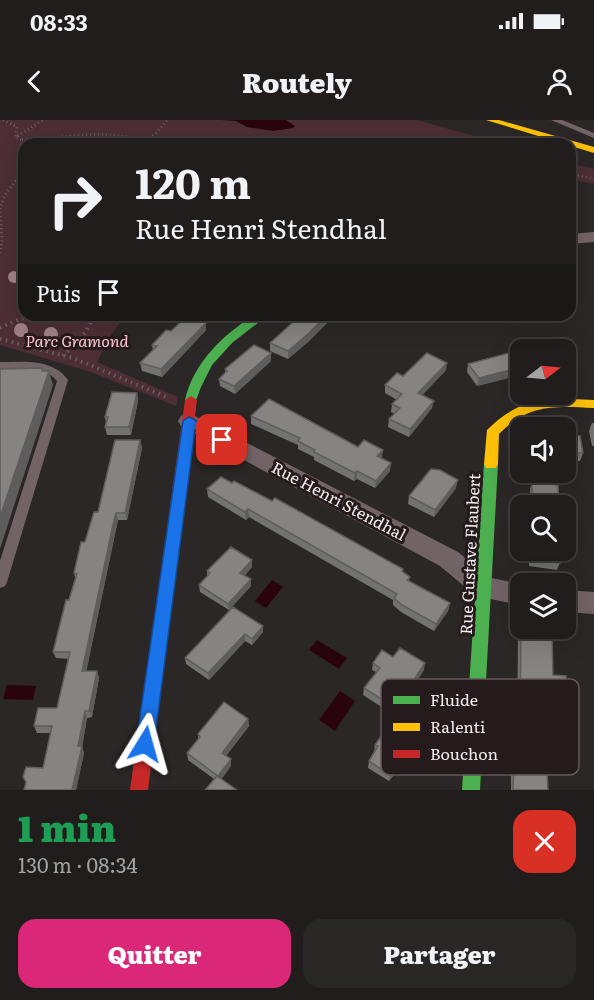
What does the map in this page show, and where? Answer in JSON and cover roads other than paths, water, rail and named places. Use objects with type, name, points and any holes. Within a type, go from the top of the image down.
[{"type":"main road","points":[[490,120],[552,138]]},
{"type":"main road","points":[[532,120],[594,137]]},
{"type":"main road","points":[[576,145],[594,150]]},
{"type":"main road","points":[[139,790],[194,384],[207,363],[223,345],[254,321]]},
{"type":"main road","name":"Rue Gustave Flaubert","points":[[479,679],[492,433],[501,420],[513,411],[532,404],[554,401],[594,404]]},
{"type":"main road","name":"Rue Gustave Flaubert","points":[[471,790],[472,775]]},
{"type":"street","points":[[576,238],[594,237]]},
{"type":"street","name":"Rue Henri Stendhal","points":[[190,414],[449,559],[485,588]]},
{"type":"street","points":[[485,588],[510,592]]},
{"type":"street","points":[[576,602],[594,603]]},
{"type":"lane","points":[[555,120],[594,137]]},
{"type":"lane","points":[[0,366],[41,366],[57,371],[63,380],[0,582]]},
{"type":"park label","name":"Parc Gramond","points":[[77,341]]}]
